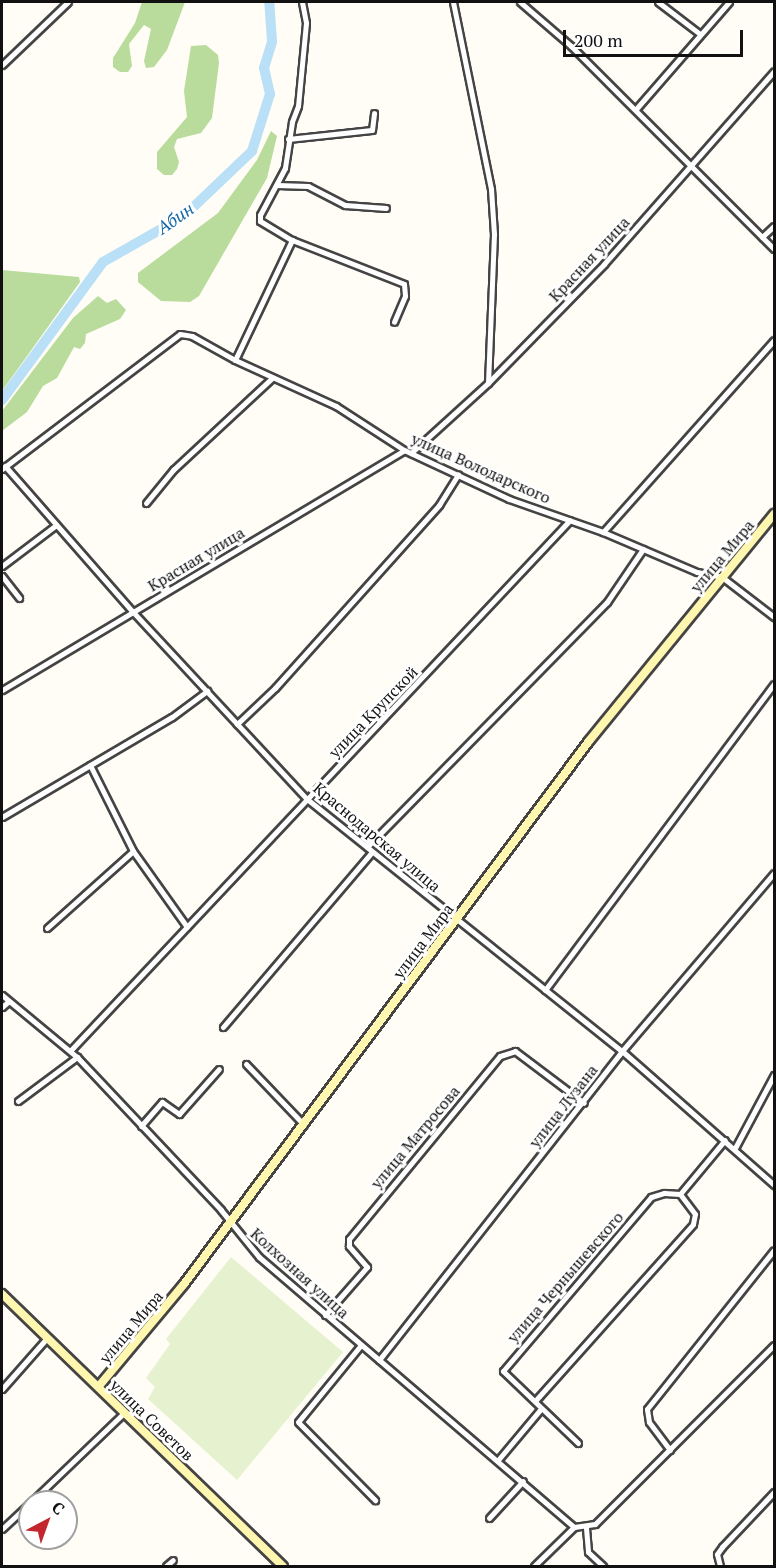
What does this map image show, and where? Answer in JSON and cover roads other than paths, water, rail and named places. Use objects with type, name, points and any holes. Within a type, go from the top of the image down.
[{"type":"main road","name":"улица Мира","points":[[99,1386],[229,1224],[589,741],[774,514]]},
{"type":"main road","name":"улица Советов","points":[[2,1294],[283,1566]]},
{"type":"street","points":[[2,65],[68,2]]},
{"type":"street","points":[[302,2],[306,23],[301,88],[288,139],[285,168],[260,215],[261,221],[292,240],[404,284],[405,296],[394,322]]},
{"type":"street","points":[[453,2],[491,189],[494,234],[488,383]]},
{"type":"street","points":[[520,2],[636,109],[774,249]]},
{"type":"street","points":[[658,2],[700,34]]},
{"type":"street","points":[[636,109],[729,2]]},
{"type":"street","name":"Красная улица","points":[[411,453],[488,383],[604,264],[774,71]]},
{"type":"street","points":[[288,139],[372,130],[374,112]]},
{"type":"street","points":[[277,185],[308,186],[345,205],[386,208]]},
{"type":"street","points":[[762,237],[774,226]]},
{"type":"street","points":[[235,360],[292,240]]},
{"type":"street","name":"улица Володарского","points":[[3,467],[180,334],[192,336],[272,378],[336,406],[404,450],[458,475],[697,572],[722,576],[774,617]]},
{"type":"street","points":[[603,532],[774,340]]},
{"type":"street","points":[[146,503],[173,470],[272,378]]},
{"type":"street","name":"Красная улица","points":[[2,690],[404,450]]},
{"type":"street","name":"Краснодарская улица","points":[[3,467],[133,612],[307,798],[455,920],[622,1051],[735,1148],[774,1185]]},
{"type":"street","points":[[237,724],[275,688],[439,505],[458,475]]},
{"type":"street","name":"улица Крупской","points":[[70,1052],[570,520]]},
{"type":"street","points":[[2,566],[56,525]]},
{"type":"street","points":[[224,1027],[370,849],[485,722],[607,602],[643,549]]},
{"type":"street","points":[[2,576],[19,598]]},
{"type":"street","points":[[544,990],[774,684]]},
{"type":"street","points":[[2,817],[172,717],[207,691]]},
{"type":"street","points":[[90,765],[133,851],[187,927]]},
{"type":"street","points":[[47,928],[133,851]]},
{"type":"street","name":"улица Лузана","points":[[379,1360],[584,1103],[622,1051],[774,873]]},
{"type":"street","name":"Колхозная улица","points":[[2,995],[76,1057],[259,1257],[574,1527]]},
{"type":"street","points":[[2,1007],[9,1001]]},
{"type":"street","name":"улица Матросова","points":[[325,1315],[367,1267],[349,1246],[349,1239],[500,1056],[515,1051],[584,1103]]},
{"type":"street","points":[[18,1101],[76,1057]]},
{"type":"street","points":[[246,1064],[304,1125]]},
{"type":"street","points":[[141,1126],[162,1102],[179,1114],[219,1069]]},
{"type":"street","points":[[735,1148],[774,1075]]},
{"type":"street","points":[[535,1401],[693,1224],[694,1214],[680,1194],[725,1140]]},
{"type":"street","name":"улица Чернышевского","points":[[578,1443],[540,1410],[535,1401],[505,1377],[503,1371],[509,1361],[651,1197],[664,1193],[680,1194]]},
{"type":"street","points":[[670,1450],[649,1422],[647,1409],[774,1250]]},
{"type":"street","points":[[2,1389],[47,1338]]},
{"type":"street","points":[[361,1345],[298,1422],[375,1500]]},
{"type":"street","points":[[534,1566],[574,1527],[585,1528],[595,1524],[774,1345]]},
{"type":"street","points":[[498,1460],[540,1410]]},
{"type":"street","points":[[44,1490],[125,1412]]},
{"type":"street","points":[[489,1518],[523,1481]]},
{"type":"street","points":[[720,1566],[717,1554],[722,1547],[774,1492]]},
{"type":"street","points":[[2,1529],[18,1514]]},
{"type":"street","points":[[585,1528],[588,1552],[603,1566]]},
{"type":"street","points":[[166,1566],[172,1560]]},
{"type":"waterway","name":"Абин","points":[[2,400],[103,262],[184,216],[252,151],[270,94],[264,68],[272,41],[269,2]]}]
